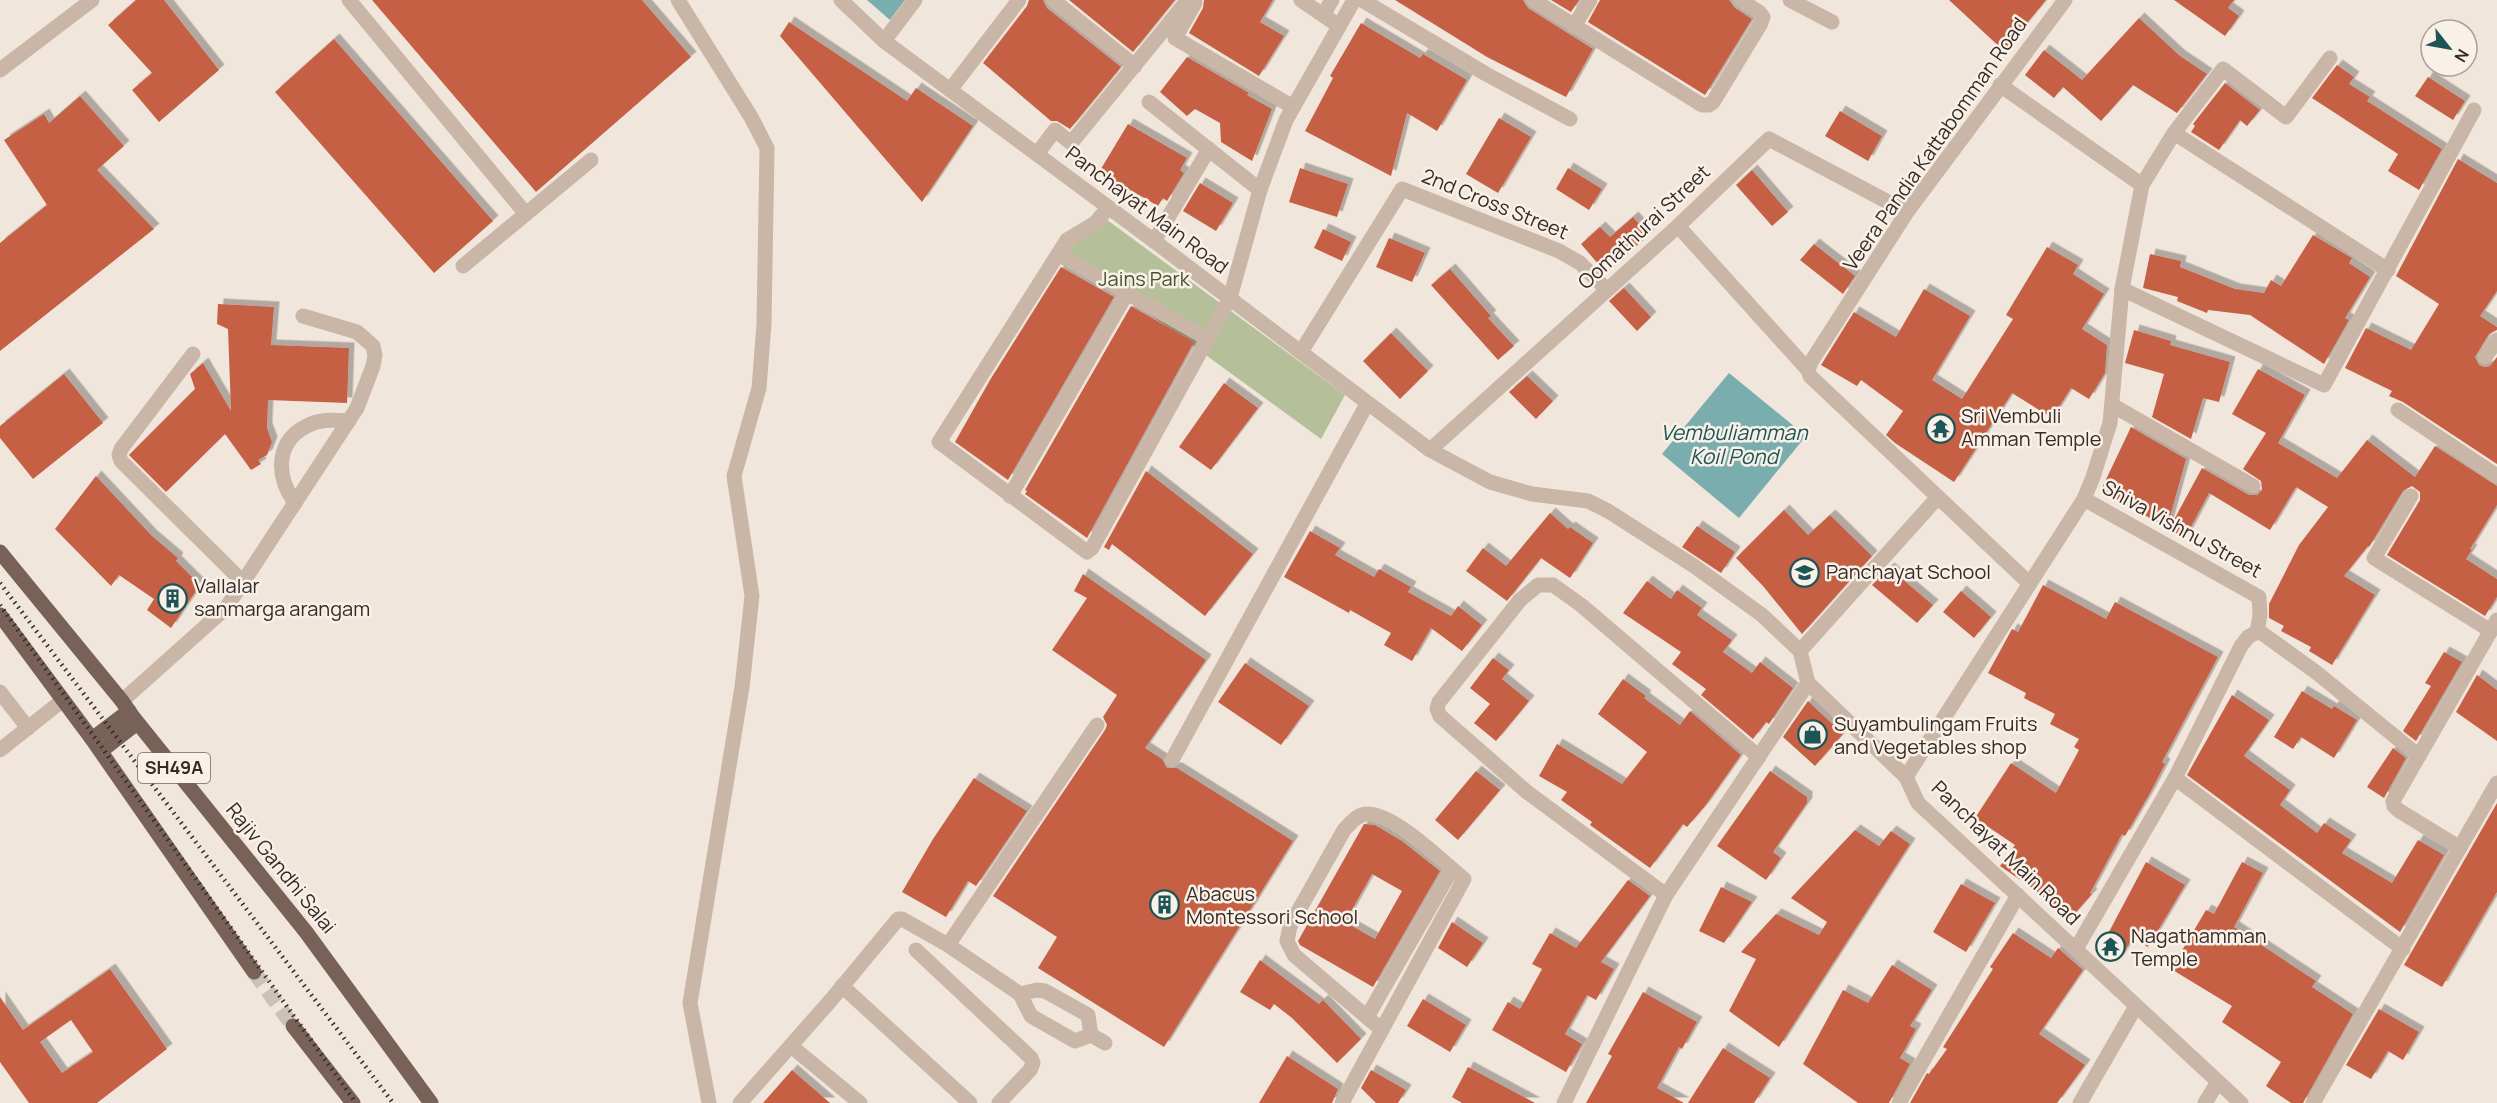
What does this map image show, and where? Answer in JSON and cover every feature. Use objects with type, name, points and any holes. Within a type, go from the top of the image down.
[{"type":"main road","name":"Rajiv Gandhi Salai","points":[[0,552],[313,941],[431,1103]]},
{"type":"main road","name":"SH49A","points":[[0,615],[96,745],[254,972]]},
{"type":"main road","points":[[96,745],[129,711]]},
{"type":"main road","points":[[293,1026],[353,1103]]},
{"type":"street","points":[[0,70],[92,0]]},
{"type":"street","points":[[349,0],[526,214]]},
{"type":"street","points":[[678,0],[751,117],[767,148],[764,324],[759,388],[734,476],[752,596],[742,687],[690,1004],[709,1103]]},
{"type":"street","name":"Panchayat Main Road","points":[[841,0],[884,41],[1154,241],[1430,450],[1490,482],[1532,494],[1588,501],[1608,511],[1694,566],[1762,615],[1800,651]]},
{"type":"street","points":[[884,41],[915,0]]},
{"type":"street","points":[[950,90],[1019,0]]},
{"type":"street","points":[[1053,0],[1135,66]]},
{"type":"street","points":[[1037,154],[1055,130],[1071,143],[1188,0]]},
{"type":"street","points":[[1197,0],[1175,38],[1293,107]]},
{"type":"street","points":[[1301,0],[1339,26]]},
{"type":"street","points":[[1323,15],[1332,0]]},
{"type":"street","points":[[1108,207],[1097,222],[1067,240],[939,442],[1087,552],[1092,548],[1230,298],[1260,190],[1286,120],[1354,0]]},
{"type":"street","points":[[1362,0],[1486,74],[1570,119]]},
{"type":"street","points":[[1533,0],[1702,105],[1709,105],[1761,23],[1763,17],[1747,2]]},
{"type":"street","points":[[1574,26],[1590,0]]},
{"type":"street","points":[[1790,0],[1832,22]]},
{"type":"street","name":"Veera Pandia Kattabomman Road","points":[[1809,373],[1817,351],[1907,212],[2065,0]]},
{"type":"street","points":[[1938,497],[1800,651],[1809,683],[1906,777],[2084,499],[2093,477],[2110,423],[2122,289],[2142,185],[2174,134],[2223,69],[2286,117],[2330,58]]},
{"type":"street","points":[[2000,85],[2142,185]]},
{"type":"street","points":[[1149,102],[1260,190]]},
{"type":"street","points":[[2122,289],[2324,386],[2474,110]]},
{"type":"street","points":[[2174,134],[2388,270]]},
{"type":"street","name":"Oomathurai Street","points":[[1430,450],[1678,226],[1768,139],[1907,212]]},
{"type":"street","points":[[1154,241],[1209,149]]},
{"type":"street","points":[[463,266],[591,160]]},
{"type":"street","name":"2nd Cross Street","points":[[1301,352],[1402,189],[1559,251],[1580,263],[1607,290]]},
{"type":"street","points":[[1678,226],[1809,373],[2029,583]]},
{"type":"street","points":[[1058,254],[1208,339]]},
{"type":"street","points":[[1010,496],[1127,293]]},
{"type":"street","points":[[129,711],[226,608],[357,408],[373,366],[375,355],[373,346],[357,332],[303,316]]},
{"type":"street","points":[[2485,357],[2497,340]]},
{"type":"street","points":[[193,354],[121,448],[119,455],[121,461],[244,583]]},
{"type":"street","points":[[1172,760],[1367,404]]},
{"type":"street","points":[[2112,405],[2253,486]]},
{"type":"street","points":[[2398,410],[2497,476]]},
{"type":"street","points":[[296,503],[289,494],[281,471],[281,459],[288,442],[299,430],[312,423],[328,420],[349,421]]},
{"type":"street","points":[[2411,496],[2374,558],[2494,626],[2397,794],[2394,806],[2460,848]]},
{"type":"street","name":"Shiva Vishnu Street","points":[[2084,499],[2259,597],[2260,615],[2257,632]]},
{"type":"street","points":[[1666,895],[1527,792],[1440,716],[1437,709],[1439,702],[1520,600],[1538,585],[1553,585],[1581,605],[1758,757]]},
{"type":"street","points":[[2076,949],[2175,778],[2241,646],[2248,637],[2257,632],[2263,634],[2317,673],[2419,756]]},
{"type":"street","points":[[1564,1103],[1666,895],[1809,683]]},
{"type":"street","points":[[0,692],[28,728]]},
{"type":"street","points":[[0,750],[63,700]]},
{"type":"street","points":[[948,945],[1097,725]]},
{"type":"street","name":"Panchayat Main Road","points":[[1906,777],[1918,803],[2241,1103]]},
{"type":"street","points":[[2175,778],[2403,949]]},
{"type":"street","points":[[2313,1103],[2497,783]]},
{"type":"street","points":[[1382,1030],[1294,955],[1287,941],[1290,926],[1344,830],[1355,819],[1367,814],[1395,823],[1458,874]]},
{"type":"street","points":[[1367,1017],[1458,874]]},
{"type":"street","points":[[1342,1103],[1382,1030],[1458,874]]},
{"type":"street","points":[[1899,1103],[2018,895]]},
{"type":"street","points":[[740,1103],[898,919],[902,919],[948,945],[1020,994],[1030,1016],[1075,1041],[1098,1039],[1088,1015],[1045,991],[1037,990],[1020,994]]},
{"type":"street","points":[[916,950],[1031,1058],[1033,1063],[1030,1070],[999,1103]]},
{"type":"street","points":[[842,986],[970,1103]]},
{"type":"street","points":[[2080,1103],[2136,1006]]},
{"type":"street","points":[[791,1046],[860,1103]]},
{"type":"street","points":[[2205,1103],[2218,1082]]},
{"type":"green space","name":"Jains Park","points":[[1095,211],[1345,395],[1321,439],[1067,254]]},
{"type":"water","points":[[867,0],[905,0],[890,20]]},
{"type":"water","name":"Vembuliamman Koil Pond","points":[[1729,373],[1806,436],[1739,518],[1662,454]]},
{"type":"building","points":[[136,0],[164,0],[219,70],[159,122],[132,90],[152,73],[108,25]]},
{"type":"building","points":[[372,0],[642,0],[691,57],[536,192]]},
{"type":"building","points":[[1029,0],[1043,0],[1047,8],[1121,67],[1070,129],[1057,121],[1051,121],[983,63],[1027,6]]},
{"type":"building","points":[[1069,0],[1175,0],[1133,52]]},
{"type":"building","points":[[1204,0],[1273,0],[1260,22],[1284,36],[1259,76],[1189,33],[1203,8]]},
{"type":"building","points":[[1395,0],[1523,0],[1528,8],[1593,49],[1566,97],[1487,57]]},
{"type":"building","points":[[1551,0],[1579,0],[1571,12]]},
{"type":"building","points":[[1600,0],[1729,0],[1735,8],[1752,19],[1705,95],[1588,22]]},
{"type":"building","points":[[1949,0],[2046,0],[2004,51]]},
{"type":"building","points":[[2174,0],[2234,0],[2228,8],[2239,16],[2225,36]]},
{"type":"building","points":[[2139,18],[2180,56],[2207,74],[2177,113],[2133,85],[2101,121],[2063,87],[2054,98],[2025,75],[2044,50],[2082,80]]},
{"type":"building","points":[[789,22],[907,101],[916,88],[973,126],[922,202],[780,36]]},
{"type":"building","points":[[1361,23],[1420,58],[1423,54],[1467,80],[1437,131],[1407,113],[1391,176],[1305,131],[1333,78],[1330,76]]},
{"type":"building","points":[[334,39],[493,221],[434,273],[275,92]]},
{"type":"building","points":[[1187,57],[1272,109],[1252,161],[1221,142],[1220,123],[1195,109],[1187,116],[1160,92]]},
{"type":"building","points":[[2337,65],[2354,77],[2349,84],[2370,97],[2367,101],[2442,149],[2419,190],[2388,171],[2398,154],[2312,98]]},
{"type":"building","points":[[2430,78],[2465,101],[2453,120],[2415,96]]},
{"type":"building","points":[[2225,83],[2260,110],[2247,126],[2240,120],[2219,150],[2191,132],[2195,126],[2193,124]]},
{"type":"building","points":[[80,96],[124,146],[97,170],[154,229],[0,351],[0,243],[47,205],[4,140],[44,114],[49,123]]},
{"type":"building","points":[[1840,111],[1882,136],[1868,161],[1825,136]]},
{"type":"building","points":[[1499,118],[1531,137],[1498,193],[1466,174]]},
{"type":"building","points":[[1128,124],[1187,158],[1180,170],[1184,173],[1167,201],[1163,198],[1158,206],[1099,172]]},
{"type":"building","points":[[2458,159],[2497,183],[2497,291],[2480,316],[2497,327],[2497,330],[2489,334],[2475,357],[2479,365],[2485,367],[2490,366],[2497,357],[2497,464],[2403,402],[2389,396],[2392,391],[2345,368],[2366,328],[2411,350],[2439,304],[2396,276]]},
{"type":"building","points":[[1300,168],[1348,184],[1337,217],[1289,202]]},
{"type":"building","points":[[1568,168],[1602,189],[1589,210],[1556,189]]},
{"type":"building","points":[[1752,170],[1788,212],[1772,226],[1736,185]]},
{"type":"building","points":[[1200,183],[1233,203],[1216,231],[1183,211]]},
{"type":"building","points":[[1633,217],[1649,235],[1606,273],[1581,244],[1600,227],[1610,237]]},
{"type":"building","points":[[1323,229],[1351,242],[1342,261],[1314,248]]},
{"type":"building","points":[[2313,235],[2352,258],[2349,263],[2370,277],[2345,318],[2349,320],[2324,364],[2250,315],[2208,310],[2207,313],[2177,301],[2178,297],[2143,288],[2150,254],[2181,261],[2180,267],[2235,289],[2264,293],[2271,280],[2281,286]]},
{"type":"building","points":[[1389,238],[1425,253],[1412,282],[1376,267]]},
{"type":"building","points":[[1814,244],[1855,276],[1843,294],[1800,260]]},
{"type":"building","points":[[2047,247],[2078,265],[2073,274],[2104,294],[2082,329],[2107,345],[2105,373],[2089,399],[2071,388],[2052,418],[2012,393],[1954,482],[1886,435],[1903,411],[1861,380],[1857,386],[1821,365],[1854,312],[1896,337],[1924,289],[1970,316],[1932,380],[1962,399],[2013,319],[2006,315]]},
{"type":"building","points":[[1061,267],[1114,297],[1008,480],[955,442],[990,380]]},
{"type":"building","points":[[1450,269],[1491,316],[1488,318],[1514,346],[1498,360],[1431,285]]},
{"type":"building","points":[[1624,288],[1651,317],[1637,331],[1609,301]]},
{"type":"building","points":[[218,304],[274,307],[271,345],[349,348],[347,403],[268,400],[267,428],[272,442],[267,455],[258,460],[261,464],[251,470],[225,434],[166,492],[129,455],[195,389],[190,374],[203,363],[231,411],[228,329],[217,324]]},
{"type":"building","points":[[1131,306],[1194,342],[1087,538],[1025,494],[1027,491],[1025,490]]},
{"type":"building","points":[[2134,330],[2171,341],[2170,345],[2230,362],[2219,402],[2203,398],[2191,439],[2152,417],[2164,374],[2125,363]]},
{"type":"building","points":[[1391,333],[1428,371],[1400,399],[1363,361]]},
{"type":"building","points":[[2258,369],[2305,395],[2278,443],[2337,478],[2367,440],[2415,477],[2435,446],[2497,486],[2497,505],[2466,559],[2497,579],[2497,597],[2485,616],[2387,555],[2420,500],[2420,492],[2412,486],[2403,491],[2369,547],[2344,576],[2375,595],[2332,665],[2309,651],[2311,647],[2281,631],[2284,626],[2269,618],[2269,604],[2299,545],[2328,507],[2296,487],[2270,530],[2209,493],[2185,538],[2169,529],[2202,468],[2249,495],[2257,495],[2262,490],[2261,481],[2243,469],[2266,433],[2232,414]]},
{"type":"building","points":[[64,374],[103,423],[33,479],[0,438],[0,426]]},
{"type":"building","points":[[1527,376],[1553,401],[1536,419],[1509,392]]},
{"type":"building","points":[[1224,383],[1258,408],[1211,470],[1179,447]]},
{"type":"building","points":[[2131,427],[2186,459],[2167,528],[2101,490]]},
{"type":"building","points":[[1146,471],[1253,554],[1205,616],[1112,544],[1109,550],[1104,547]]},
{"type":"building","points":[[96,476],[152,536],[178,558],[176,561],[200,585],[171,628],[147,610],[154,599],[119,575],[111,586],[55,529]]},
{"type":"building","name":"Panchayat School","points":[[1784,510],[1808,535],[1830,515],[1872,556],[1802,634],[1763,586],[1736,558]]},
{"type":"building","points":[[1550,513],[1568,529],[1570,527],[1593,543],[1570,578],[1541,558],[1507,601],[1466,571],[1483,548],[1506,566]]},
{"type":"building","points":[[1697,526],[1735,552],[1721,573],[1682,547]]},
{"type":"building","points":[[1310,531],[1340,548],[1335,555],[1374,577],[1379,569],[1411,587],[1408,592],[1451,616],[1458,606],[1482,625],[1462,651],[1431,628],[1412,661],[1384,645],[1391,633],[1284,577]]},
{"type":"building","points":[[1889,568],[1933,605],[1917,623],[1872,585]]},
{"type":"building","points":[[1083,574],[1206,660],[1145,748],[1162,759],[1167,768],[1177,768],[1293,841],[1164,1047],[1038,968],[1057,937],[993,896],[1105,730],[1107,725],[1103,717],[1117,695],[1052,650],[1087,598],[1074,591]]},
{"type":"building","points":[[1647,581],[1671,599],[1677,590],[1702,608],[1697,615],[1732,640],[1723,652],[1752,673],[1760,662],[1793,688],[1769,724],[1766,722],[1753,739],[1701,695],[1706,689],[1672,664],[1681,652],[1623,613]]},
{"type":"building","points":[[2043,585],[2106,619],[2115,602],[2218,657],[2162,762],[2165,764],[2150,793],[2125,836],[2122,834],[2090,893],[2092,894],[2070,919],[2035,890],[2000,866],[2015,845],[1975,818],[2011,763],[2056,793],[2079,750],[2074,747],[2079,739],[2050,724],[2055,714],[2024,698],[2026,693],[1988,673],[2012,629],[2018,632]]},
{"type":"building","points":[[1961,591],[1991,617],[1974,638],[1943,612]]},
{"type":"building","points":[[2444,652],[2462,662],[2416,741],[2403,731],[2431,686],[2425,683]]},
{"type":"building","points":[[1493,658],[1509,670],[1502,679],[1529,701],[1496,741],[1474,723],[1490,704],[1470,688]]},
{"type":"building","points":[[1245,663],[1309,706],[1281,745],[1218,702]]},
{"type":"building","points":[[2477,675],[2497,690],[2497,741],[2456,712]]},
{"type":"building","points":[[1623,679],[1680,725],[1690,711],[1741,755],[1705,806],[1687,827],[1683,824],[1650,868],[1590,825],[1592,822],[1561,800],[1567,792],[1539,776],[1557,744],[1622,784],[1647,752],[1598,714]]},
{"type":"building","points":[[2302,691],[2332,709],[2334,706],[2357,720],[2334,758],[2301,737],[2293,749],[2274,737]]},
{"type":"building","points":[[2232,695],[2269,720],[2244,756],[2290,790],[2280,805],[2317,833],[2324,823],[2351,840],[2342,853],[2392,883],[2418,840],[2444,855],[2400,932],[2187,775]]},
{"type":"building","name":"Suyambulingam Fruits and Vegetables shop","points":[[1808,701],[1843,734],[1815,766],[1783,737]]},
{"type":"building","points":[[2393,748],[2406,758],[2384,798],[2367,787]]},
{"type":"building","points":[[1476,771],[1500,790],[1458,840],[1435,820]]},
{"type":"building","points":[[1770,771],[1807,797],[1807,803],[1773,852],[1781,858],[1766,880],[1717,846]]},
{"type":"building","points":[[974,778],[1027,811],[976,886],[968,881],[946,917],[902,892],[933,839]]},
{"type":"building","points":[[2497,803],[2497,892],[2442,987],[2404,965]]},
{"type":"building","points":[[1364,824],[1375,825],[1402,841],[1440,871],[1373,987],[1300,945],[1298,941]],"holes":[[[1372,874],[1402,891],[1375,939],[1345,922]]]},
{"type":"building","points":[[1855,830],[1879,846],[1891,831],[1910,844],[1779,1047],[1729,1011],[1756,959],[1741,952],[1776,914],[1819,935],[1827,922],[1791,898]]},
{"type":"building","points":[[2146,862],[2185,885],[2148,947],[2133,938],[2119,959],[2102,945]]},
{"type":"building","points":[[2242,862],[2263,873],[2234,927],[2316,981],[2312,987],[2353,1014],[2303,1103],[2291,1103],[2266,1086],[2281,1062],[2222,1022],[2232,1006],[2171,969],[2206,910],[2214,914]]},
{"type":"building","points":[[1628,880],[1650,896],[1601,962],[1614,969],[1596,1000],[1587,995],[1565,1034],[1582,1044],[1566,1072],[1492,1030],[1508,1002],[1520,1009],[1542,969],[1532,964],[1550,933],[1576,948]]},
{"type":"building","points":[[1961,884],[1995,903],[1966,952],[1933,932]]},
{"type":"building","points":[[1721,887],[1752,902],[1724,943],[1699,931]]},
{"type":"building","points":[[1452,922],[1483,943],[1467,967],[1438,948]]},
{"type":"building","points":[[2013,933],[2051,958],[2058,948],[2083,970],[2039,1034],[2085,1065],[2057,1103],[1910,1103],[1927,1073],[1929,1074],[1947,1049],[1943,1047],[1993,969],[1990,967]]},
{"type":"building","points":[[1260,960],[1319,1004],[1323,1000],[1361,1039],[1337,1063],[1292,1018],[1274,1004],[1270,1010],[1240,992]]},
{"type":"building","points":[[1892,965],[1932,990],[1910,1026],[1916,1029],[1900,1058],[1910,1064],[1889,1103],[1858,1103],[1803,1064],[1843,990],[1868,1003]]},
{"type":"building","points":[[110,969],[167,1049],[97,1103],[29,1103],[0,1062],[0,997],[23,1030]],"holes":[[[71,1020],[93,1052],[62,1073],[40,1042]]]},
{"type":"building","points":[[1643,992],[1697,1022],[1682,1049],[1679,1047],[1657,1088],[1684,1103],[1586,1103],[1612,1056],[1608,1054]]},
{"type":"building","points":[[1423,999],[1466,1025],[1450,1052],[1407,1026]]},
{"type":"building","points":[[2379,1009],[2419,1032],[2403,1060],[2388,1051],[2371,1079],[2346,1065]]},
{"type":"building","points":[[1723,1048],[1770,1078],[1754,1103],[1688,1103]]},
{"type":"building","points":[[1287,1056],[1338,1089],[1332,1103],[1259,1103]]},
{"type":"building","points":[[1468,1067],[1535,1103],[1462,1103],[1452,1097]]},
{"type":"building","points":[[792,1070],[830,1103],[763,1103]]},
{"type":"building","points":[[1371,1070],[1406,1090],[1398,1103],[1376,1103],[1361,1088]]},
{"type":"tunnel","points":[[254,972],[293,1026]]},
{"type":"railway","points":[[0,583],[393,1103]]},
{"type":"railway","points":[[0,605],[356,1103]]},
{"type":"place","name":"Sri Vembuli Amman Temple","points":[[1940,428]]},
{"type":"place","name":"Panchayat School","points":[[1805,572]]},
{"type":"place","name":"Vallalar sanmarga arangam","points":[[173,598]]},
{"type":"place","name":"Suyambulingam Fruits and Vegetables shop","points":[[1813,735]]},
{"type":"place","name":"Abacus Montessori School","points":[[1165,905]]},
{"type":"place","name":"Nagathamman Temple","points":[[2110,947]]}]
